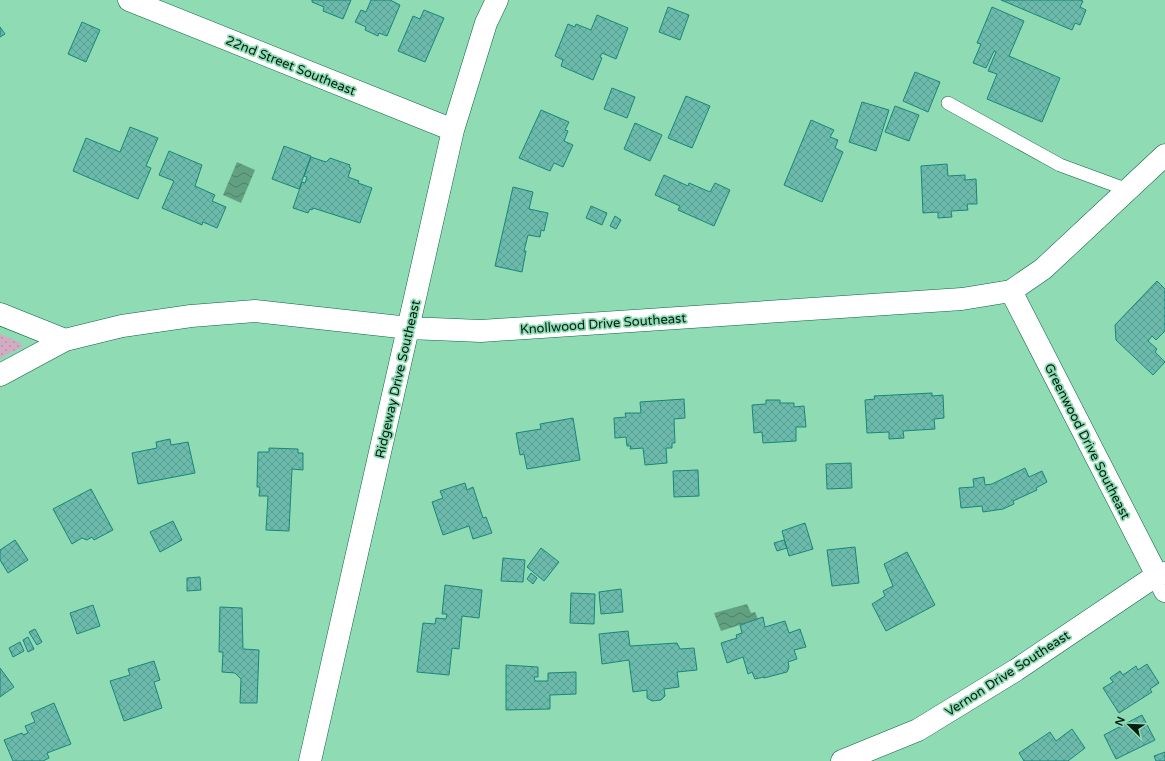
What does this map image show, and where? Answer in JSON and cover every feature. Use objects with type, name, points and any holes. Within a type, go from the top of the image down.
[{"type":"street","name":"22nd Street Southeast","points":[[129,0],[453,130]]},
{"type":"street","name":"Ridgeway Drive Southeast","points":[[310,761],[453,130],[486,22],[497,0]]},
{"type":"street","name":"Knollwood Drive Southeast","points":[[0,374],[65,340],[122,326],[191,316],[255,311],[409,328],[481,331],[962,299],[1012,291],[1043,269],[1165,155]]},
{"type":"street","name":"Greenwood Drive Southeast","points":[[1012,291],[1162,580]]},
{"type":"street","points":[[0,314],[65,340]]},
{"type":"street","name":"Vernon Drive Southeast","points":[[853,759],[918,730],[1162,580]]},
{"type":"lane","points":[[948,103],[1060,164],[1128,190]]},
{"type":"shaded area","points":[[0,334],[21,343],[22,347],[0,358]]},
{"type":"water","points":[[237,162],[255,170],[241,203],[223,195]]},
{"type":"water","points":[[747,604],[751,613],[755,612],[758,619],[721,631],[714,613]]},
{"type":"building","points":[[312,0],[351,0],[343,19],[323,11],[324,7],[312,2]]},
{"type":"building","points":[[371,0],[390,0],[400,5],[387,36],[379,33],[378,36],[365,30],[366,27],[355,22],[361,10],[366,12]]},
{"type":"building","points":[[1001,0],[1080,0],[1083,1],[1080,7],[1086,10],[1080,25],[1075,23],[1072,30]]},
{"type":"building","points":[[668,7],[689,15],[680,40],[659,32]]},
{"type":"building","points":[[992,7],[1024,21],[1009,56],[1060,78],[1042,122],[987,99],[997,74],[988,71],[996,52],[994,51],[986,68],[973,63],[981,44],[977,43]]},
{"type":"building","points":[[424,10],[444,18],[425,62],[398,51],[413,16],[420,19]]},
{"type":"building","points":[[597,15],[628,28],[616,59],[602,53],[600,57],[602,58],[593,80],[561,66],[563,60],[555,56],[568,24],[575,27],[576,24],[591,30]]},
{"type":"building","points":[[82,22],[100,30],[86,62],[68,54]]},
{"type":"building","points":[[0,27],[5,34],[0,37]]},
{"type":"building","points":[[915,72],[940,82],[928,112],[903,101]]},
{"type":"building","points":[[612,88],[635,97],[627,118],[604,109]]},
{"type":"building","points":[[686,96],[710,106],[692,148],[668,138]]},
{"type":"building","points":[[862,102],[889,110],[876,151],[849,142]]},
{"type":"building","points":[[895,106],[919,115],[909,141],[885,132]]},
{"type":"building","points":[[541,110],[569,122],[565,130],[568,131],[564,141],[573,145],[563,167],[554,163],[550,171],[519,158]]},
{"type":"building","points":[[811,120],[834,130],[830,137],[838,140],[835,148],[843,152],[822,202],[784,185]]},
{"type":"building","points":[[635,123],[662,135],[650,161],[624,149]]},
{"type":"building","points":[[130,127],[158,138],[146,166],[151,168],[138,199],[73,171],[86,138],[120,152]]},
{"type":"building","points":[[284,146],[311,156],[299,189],[272,179]]},
{"type":"building","points":[[169,151],[202,165],[195,186],[215,195],[212,201],[226,207],[217,228],[203,222],[202,225],[162,208],[174,181],[159,175]]},
{"type":"building","points":[[311,157],[326,162],[330,158],[350,165],[349,167],[351,168],[348,177],[359,181],[358,183],[372,188],[360,223],[313,208],[312,210],[310,209],[308,213],[293,208],[302,182],[305,183],[307,177],[304,176]]},
{"type":"building","points":[[947,164],[948,176],[965,175],[965,180],[976,179],[977,204],[967,204],[968,210],[951,211],[952,217],[938,218],[938,212],[923,213],[921,166]]},
{"type":"building","points":[[664,175],[688,186],[689,183],[710,192],[715,183],[730,190],[714,226],[678,210],[680,206],[655,195]]},
{"type":"building","points":[[513,187],[533,192],[529,209],[548,213],[544,231],[541,230],[540,237],[528,235],[524,251],[526,251],[522,272],[495,266]]},
{"type":"building","points":[[591,206],[607,213],[602,225],[586,218]]},
{"type":"building","points":[[615,216],[621,220],[616,229],[610,226]]},
{"type":"building","points":[[1157,281],[1165,289],[1165,331],[1156,340],[1152,336],[1148,341],[1157,349],[1155,352],[1165,362],[1153,375],[1116,340],[1115,325]]},
{"type":"building","points":[[932,393],[932,396],[943,395],[944,418],[934,419],[935,429],[903,431],[904,438],[889,439],[889,432],[867,433],[865,400],[875,399],[874,396]]},
{"type":"building","points":[[684,399],[685,418],[674,419],[675,443],[672,443],[672,448],[666,448],[667,463],[645,465],[643,448],[630,449],[631,446],[627,446],[626,437],[615,438],[614,418],[626,417],[625,413],[641,413],[640,402]]},
{"type":"building","points":[[766,400],[780,400],[780,403],[794,403],[794,407],[804,406],[806,427],[796,427],[796,441],[763,443],[762,432],[754,433],[752,405],[766,404]]},
{"type":"building","points":[[573,418],[580,460],[527,469],[524,454],[520,455],[516,433],[541,429],[540,424]]},
{"type":"building","points":[[170,439],[171,445],[188,442],[195,473],[138,484],[132,453],[157,448],[156,442]]},
{"type":"building","points":[[269,448],[298,449],[298,453],[303,453],[303,470],[292,469],[289,531],[266,530],[268,496],[259,496],[260,487],[257,487],[258,452],[269,452]]},
{"type":"building","points":[[851,463],[852,488],[827,489],[826,464]]},
{"type":"building","points":[[1025,468],[1029,477],[1042,471],[1047,482],[1036,488],[1037,490],[1013,501],[1014,504],[1003,509],[983,512],[982,506],[961,508],[959,488],[974,487],[973,479],[984,477],[985,485],[992,484]]},
{"type":"building","points":[[698,470],[699,496],[674,497],[673,471]]},
{"type":"building","points":[[465,483],[467,490],[473,487],[483,518],[486,517],[492,533],[473,539],[469,526],[443,535],[432,502],[443,498],[440,491]]},
{"type":"building","points":[[91,489],[113,530],[94,540],[92,537],[87,540],[82,538],[72,544],[53,509]]},
{"type":"building","points":[[173,521],[182,540],[160,552],[150,532]]},
{"type":"building","points":[[805,523],[813,549],[789,556],[782,531]]},
{"type":"building","points":[[15,540],[28,560],[8,573],[0,560],[0,550]]},
{"type":"building","points":[[784,540],[787,548],[777,551],[774,543]]},
{"type":"building","points":[[855,547],[859,583],[832,586],[827,550]]},
{"type":"building","points":[[541,548],[559,562],[544,581],[527,567]]},
{"type":"building","points":[[907,552],[935,605],[886,631],[872,604],[885,596],[883,591],[893,586],[884,564]]},
{"type":"building","points":[[503,558],[525,560],[523,582],[501,581]]},
{"type":"building","points":[[531,573],[537,578],[533,584],[527,579]]},
{"type":"building","points":[[200,577],[201,590],[187,591],[187,578]]},
{"type":"building","points":[[445,585],[482,590],[479,618],[462,616],[459,649],[452,648],[449,675],[417,672],[423,623],[435,624],[436,618],[446,619],[447,614],[442,614]]},
{"type":"building","points":[[621,589],[623,612],[601,614],[599,592]]},
{"type":"building","points":[[571,593],[595,594],[594,624],[570,623]]},
{"type":"building","points":[[93,605],[100,626],[77,634],[70,613]]},
{"type":"building","points":[[220,607],[242,608],[243,649],[259,650],[257,703],[240,703],[241,679],[235,673],[222,672],[223,652],[219,652]]},
{"type":"building","points":[[763,617],[765,627],[785,621],[789,633],[800,629],[806,647],[794,650],[797,659],[788,662],[789,667],[787,672],[755,679],[752,672],[748,674],[743,657],[727,663],[721,643],[737,638],[736,635],[742,633],[740,625]]},
{"type":"building","points":[[35,629],[42,642],[37,645],[29,632]]},
{"type":"building","points":[[628,631],[630,646],[677,643],[680,649],[694,648],[697,670],[677,672],[679,687],[664,689],[665,696],[661,700],[652,701],[647,698],[647,690],[633,692],[629,660],[602,664],[599,634]]},
{"type":"building","points":[[28,637],[34,649],[28,652],[23,640]]},
{"type":"building","points":[[20,642],[24,651],[13,657],[9,648]]},
{"type":"building","points":[[154,661],[160,680],[154,682],[162,708],[124,721],[110,681],[130,675],[128,669]]},
{"type":"building","points":[[1147,664],[1159,683],[1150,689],[1152,692],[1119,713],[1103,688],[1113,682],[1110,678],[1120,671],[1123,675],[1136,666],[1138,670]]},
{"type":"building","points":[[506,665],[538,667],[538,677],[534,677],[535,681],[548,681],[548,673],[576,672],[576,694],[550,695],[550,709],[506,710]]},
{"type":"building","points":[[0,668],[14,687],[0,697]]},
{"type":"building","points":[[54,703],[71,744],[47,753],[49,758],[43,761],[13,761],[4,740],[22,733],[23,735],[28,733],[25,726],[35,722],[31,713]]},
{"type":"building","points":[[1142,715],[1155,740],[1116,759],[1104,735]]},
{"type":"building","points":[[1072,729],[1085,748],[1068,761],[1024,761],[1019,753],[1050,732],[1056,741]]},
{"type":"building","points":[[1165,752],[1165,761],[1156,761],[1154,756]]}]
